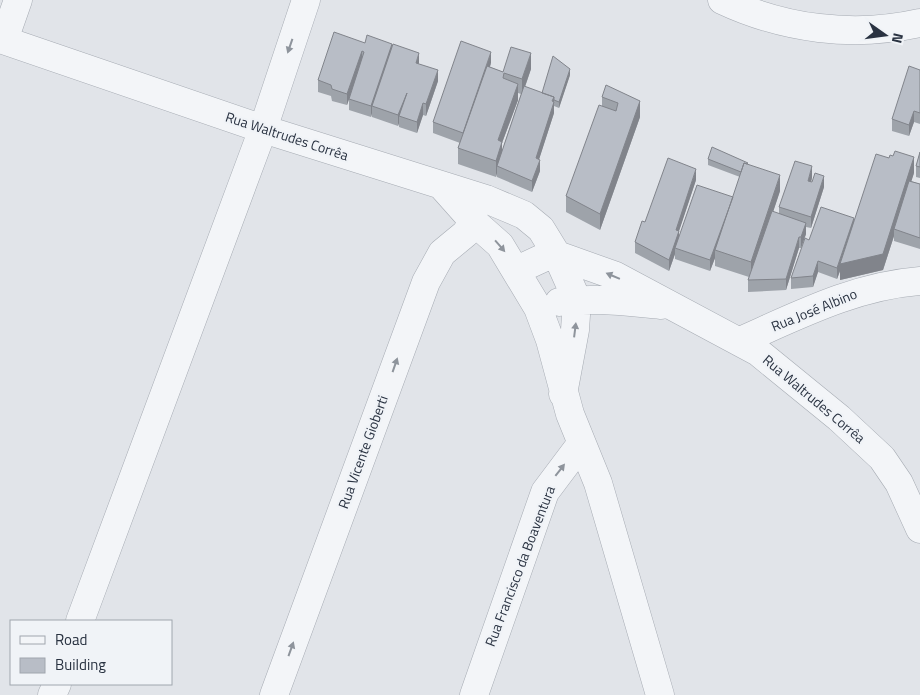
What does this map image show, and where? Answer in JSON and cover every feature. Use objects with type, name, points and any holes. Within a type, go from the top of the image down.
[{"type":"street","points":[[2,40],[18,0]]},
{"type":"street","points":[[80,620],[263,129],[306,0]]},
{"type":"street","points":[[722,0],[782,21],[831,31],[900,27],[920,23]]},
{"type":"street","name":"Rua Waltrudes Corrêa","points":[[2,40],[263,129],[486,199],[524,215],[541,229],[557,255],[577,300],[575,330],[563,394]]},
{"type":"street","points":[[442,186],[474,222],[500,245],[517,270],[538,308],[550,340],[563,394],[581,444],[598,483],[660,695]]},
{"type":"street","name":"Rua Vicente Gioberti","points":[[274,695],[426,282],[442,253],[465,234],[474,222]]},
{"type":"street","points":[[517,270],[545,257],[557,255]]},
{"type":"street","name":"Rua Waltrudes Corrêa","points":[[557,255],[616,276],[758,352],[839,418],[882,458],[899,483],[920,529]]},
{"type":"street","name":"Rua José Albino","points":[[740,341],[825,302],[861,291],[920,281]]},
{"type":"street","points":[[538,308],[577,300]]},
{"type":"street","name":"Rua Waltrudes Corrêa","points":[[577,300],[672,306]]},
{"type":"street","name":"Rua Francisco da Boaventura","points":[[474,695],[545,492],[581,444]]},
{"type":"building","points":[[334,32],[365,43],[367,35],[392,44],[371,106],[349,99],[364,52],[362,51],[347,94],[332,89],[331,85],[318,80]]},
{"type":"building","points":[[461,41],[491,52],[463,133],[433,122]]},
{"type":"building","points":[[393,44],[419,53],[416,63],[438,70],[426,104],[423,103],[417,122],[399,116],[407,93],[398,115],[372,106]]},
{"type":"building","points":[[511,47],[531,53],[522,79],[504,73],[503,78],[518,84],[498,140],[502,142],[496,161],[458,148],[487,66],[503,72]]},
{"type":"building","points":[[553,56],[570,69],[559,102],[554,100],[554,97],[542,93]]},
{"type":"building","points":[[909,66],[920,70],[920,113],[914,111],[909,125],[892,119]]},
{"type":"building","points":[[606,85],[640,101],[600,214],[566,196],[599,105],[616,111],[618,103],[602,97]]},
{"type":"building","points":[[524,86],[554,97],[536,158],[540,160],[532,181],[497,166]]},
{"type":"building","points":[[712,147],[748,163],[744,163],[741,172],[708,159]]},
{"type":"building","points":[[895,151],[914,157],[883,254],[840,264],[876,154],[889,158],[890,155],[893,156]]},
{"type":"building","points":[[920,152],[920,167],[916,166]]},
{"type":"building","points":[[668,158],[696,169],[676,230],[679,231],[669,260],[635,242],[642,221],[645,222]]},
{"type":"building","points":[[795,161],[812,166],[808,181],[812,182],[815,173],[824,176],[811,217],[779,207]]},
{"type":"building","points":[[744,163],[780,175],[751,262],[715,250]]},
{"type":"building","points":[[909,181],[920,184],[920,238],[894,229]]},
{"type":"building","points":[[697,185],[733,197],[710,260],[675,248]]},
{"type":"building","points":[[821,207],[854,218],[837,268],[818,261],[813,276],[791,278],[805,238],[809,240]]},
{"type":"building","points":[[772,211],[806,223],[801,237],[799,237],[786,279],[748,280]]}]
